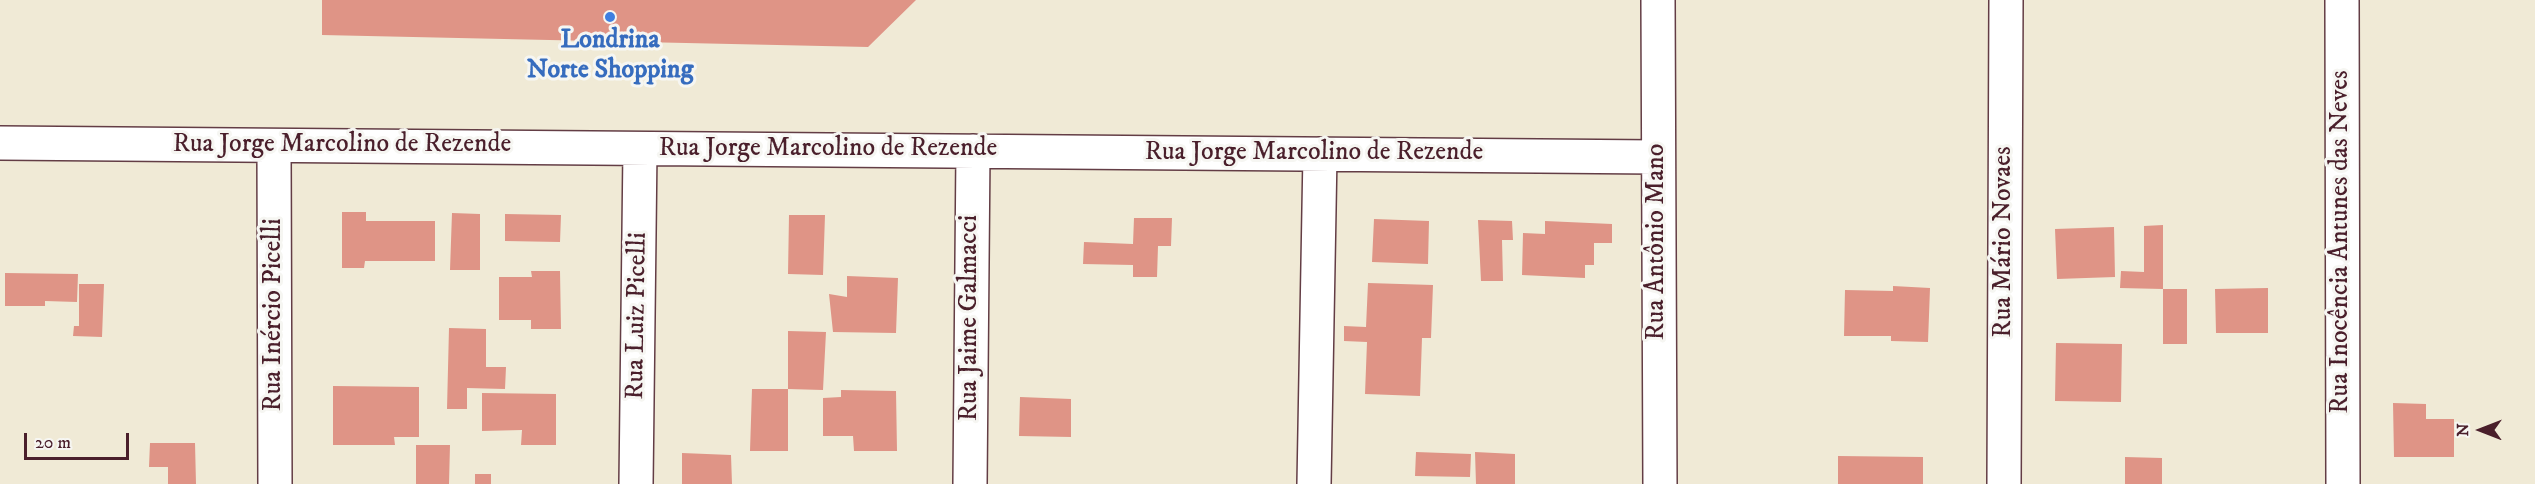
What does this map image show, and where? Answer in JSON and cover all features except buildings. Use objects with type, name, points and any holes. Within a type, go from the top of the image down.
[{"type":"street","name":"Rua Antônio Mano","points":[[1658,0],[1660,484]]},
{"type":"street","name":"Rua Mário Novaes","points":[[2004,484],[2006,0]]},
{"type":"street","name":"Rua Inocência Antunes das Neves","points":[[2342,0],[2343,484]]},
{"type":"street","name":"Rua Jorge Marcolino de Rezende","points":[[0,143],[1657,157]]},
{"type":"street","name":"Rua Inércio Picelli","points":[[274,146],[275,484]]},
{"type":"street","name":"Rua Luiz Picelli","points":[[636,484],[640,148]]},
{"type":"street","name":"Rua Jaime Galmacci","points":[[970,484],[973,151]]},
{"type":"street","points":[[1314,484],[1320,154]]},
{"type":"place","name":"Londrina Norte Shopping","points":[[610,17]]}]
